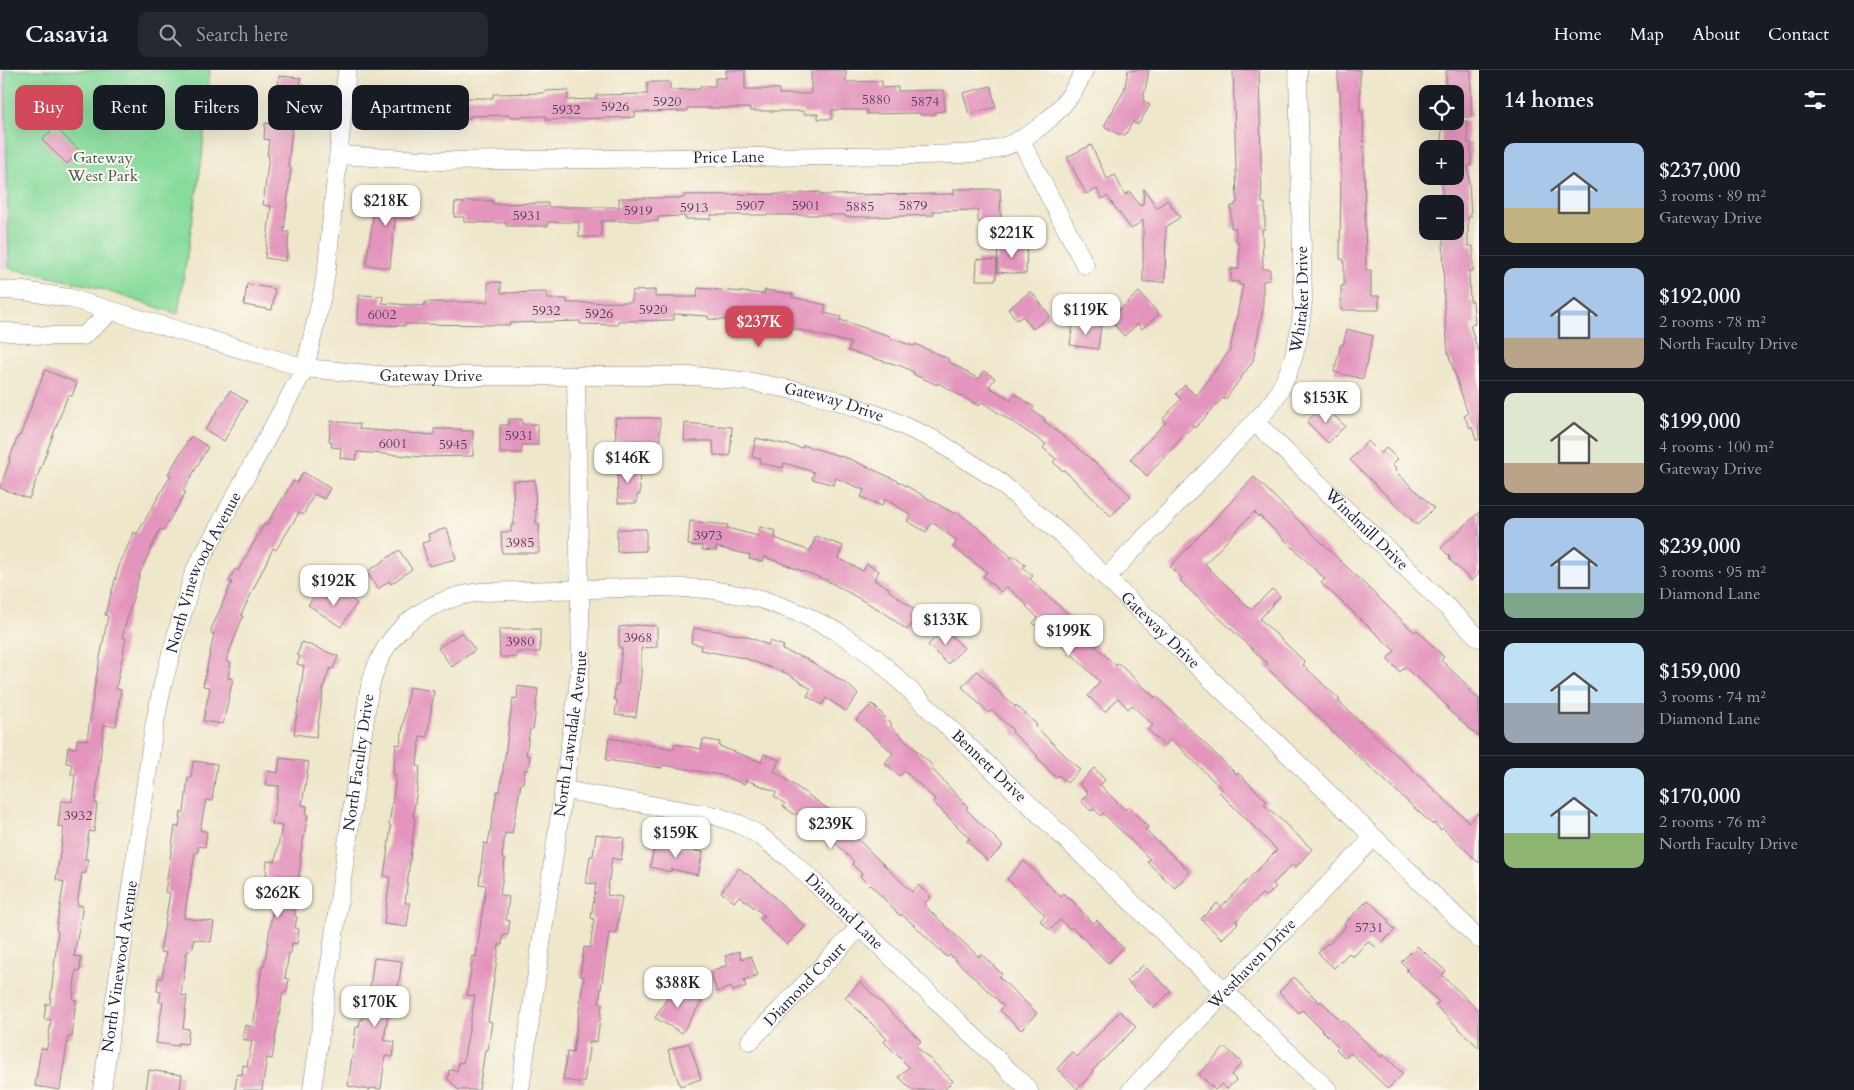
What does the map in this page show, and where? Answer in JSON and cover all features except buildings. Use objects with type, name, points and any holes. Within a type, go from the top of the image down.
[{"type":"street","name":"North Vinewood Avenue","points":[[102,1090],[154,727],[168,661],[194,572],[305,368],[324,282],[347,70]]},
{"type":"street","name":"Price Lane","points":[[339,155],[462,161],[938,155],[986,152],[1007,147],[1021,141],[1042,127],[1058,111],[1073,91],[1084,70]]},
{"type":"street","name":"Whitaker Drive","points":[[1106,577],[1255,422],[1274,399],[1291,366],[1301,324],[1303,301],[1298,70]]},
{"type":"street","points":[[1021,141],[1085,265]]},
{"type":"street","name":"Gateway Drive","points":[[0,290],[69,298],[305,368],[390,376],[695,376],[725,378],[814,394],[872,412],[914,429],[937,441],[996,479],[1036,512],[1106,577],[1479,939]]},
{"type":"street","points":[[0,331],[46,336],[83,336],[112,311]]},
{"type":"street","name":"North Lawndale Avenue","points":[[520,1090],[580,678],[576,376]]},
{"type":"street","name":"Windmill Drive","points":[[1255,422],[1478,634]]},
{"type":"street","name":"Bennett Drive","points":[[580,589],[693,587],[736,594],[761,599],[804,614],[845,636],[900,678],[1328,1090]]},
{"type":"street","name":"North Faculty Drive","points":[[312,1090],[368,697],[374,674],[383,652],[397,633],[421,612],[457,595],[480,592],[580,589]]},
{"type":"street","name":"Diamond Lane","points":[[564,790],[703,812],[739,824],[772,844],[1029,1090]]},
{"type":"street","name":"Westhaven Drive","points":[[1130,1090],[1374,838]]},
{"type":"street","name":"Diamond Court","points":[[750,1040],[860,927]]},
{"type":"shaded area","points":[[0,70],[5,70],[9,268],[0,268]]},
{"type":"green space","name":"Gateway West Park","points":[[5,70],[210,70],[209,85],[175,85],[175,130],[205,130],[178,314],[91,286],[9,268]]}]
